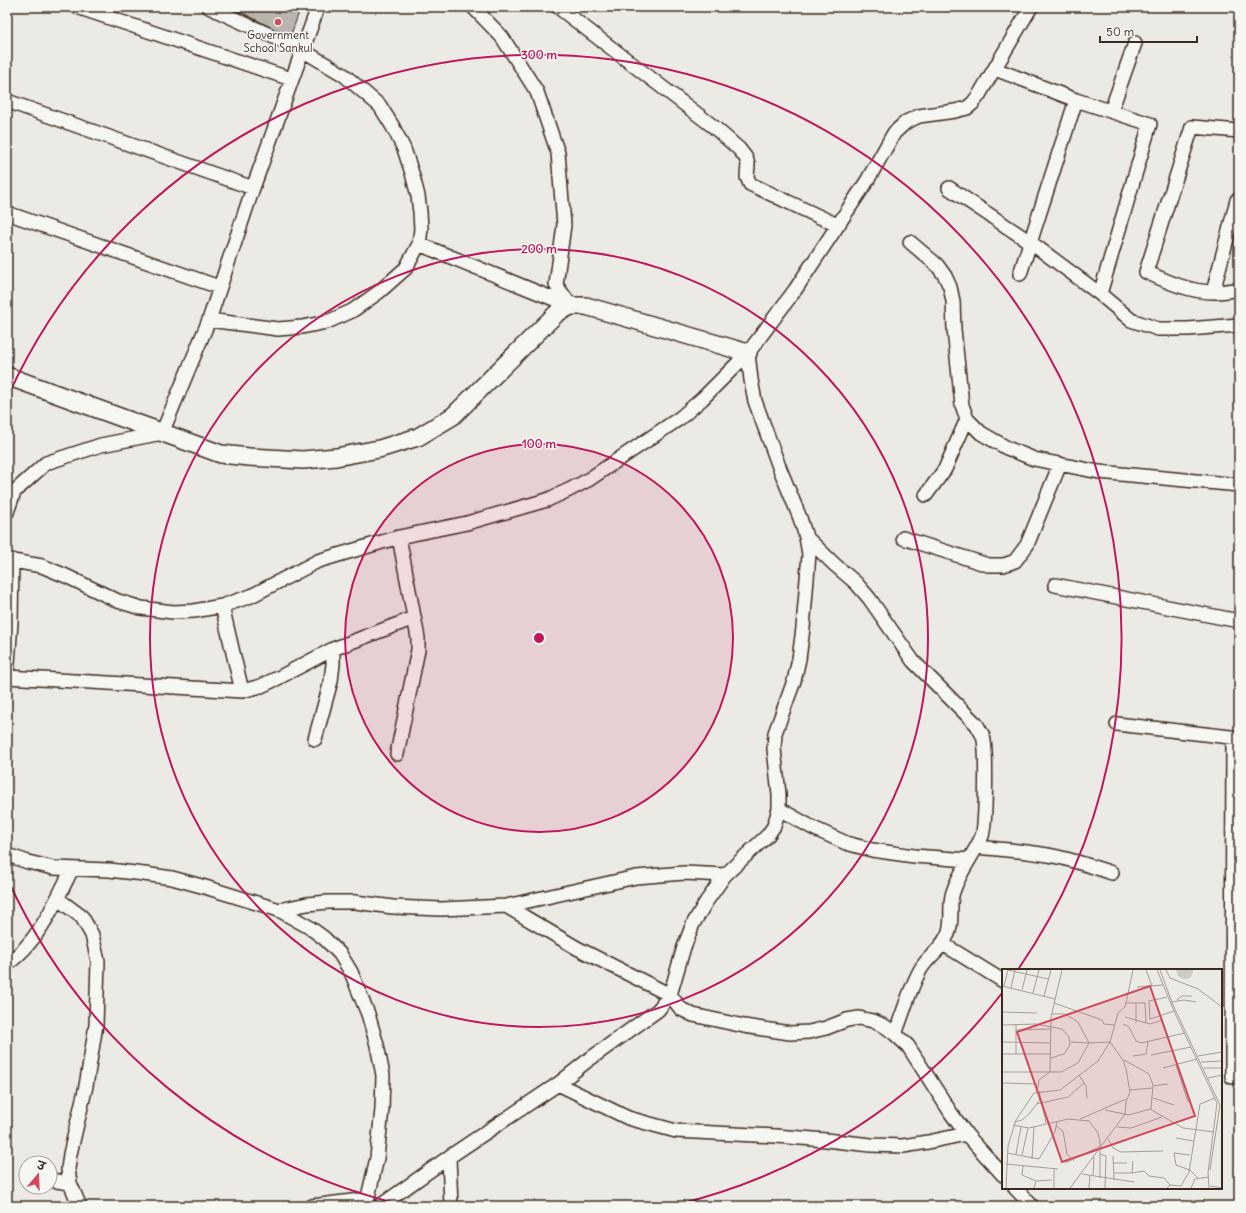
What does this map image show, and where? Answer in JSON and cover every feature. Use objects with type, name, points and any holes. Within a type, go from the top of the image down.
[{"type":"street","points":[[77,7],[291,79]]},
{"type":"street","points":[[209,7],[302,50],[344,75],[380,106],[404,149],[418,196],[421,229],[419,244],[406,268],[379,292],[352,311],[327,322],[302,327],[278,329],[209,320]]},
{"type":"street","points":[[162,433],[209,320],[253,188],[318,7]]},
{"type":"street","points":[[473,7],[502,38],[537,92],[558,153],[564,225],[556,285],[571,306]]},
{"type":"street","points":[[558,7],[714,127],[739,149],[746,158],[748,164],[747,177],[750,184],[837,225]]},
{"type":"street","points":[[414,618],[333,649],[261,686],[242,691],[7,677],[10,560],[42,566],[118,601],[140,608],[173,612],[194,611],[222,606],[251,596],[318,561],[399,537],[467,523],[547,500],[588,480],[680,418],[702,400],[748,353],[795,290],[867,181],[894,133],[906,122],[919,116],[955,111],[967,108],[973,103],[995,70],[1031,7]]},
{"type":"street","points":[[1111,111],[1135,42]]},
{"type":"street","points":[[995,70],[1076,100],[1150,124],[1100,294]]},
{"type":"street","points":[[1020,274],[1076,100]]},
{"type":"street","points":[[7,101],[253,188]]},
{"type":"street","points":[[1239,131],[1192,127],[1146,272],[1170,283],[1188,288],[1213,292],[1239,290]]},
{"type":"street","points":[[949,188],[1030,242],[1100,294],[1131,320],[1158,329],[1188,329],[1239,325]]},
{"type":"street","points":[[1213,292],[1237,200]]},
{"type":"street","points":[[7,213],[219,287]]},
{"type":"street","points":[[910,242],[937,265],[945,276],[950,287],[953,301],[954,330],[962,405],[967,419],[982,433],[1008,448],[1034,459],[1099,472],[1239,486]]},
{"type":"street","points":[[419,244],[571,306],[586,306],[748,353]]},
{"type":"street","points":[[7,376],[221,454],[303,460],[336,457],[379,450],[418,437],[453,416],[557,313],[571,306]]},
{"type":"street","points":[[380,1206],[449,1157],[558,1084],[586,1061],[658,1010],[670,995],[684,947],[693,924],[706,902],[725,875],[768,835],[774,826],[779,809],[779,794],[774,749],[775,733],[794,681],[799,658],[809,554],[806,537],[800,518],[768,439],[755,401],[748,353]]},
{"type":"street","points":[[926,495],[945,469],[967,419]]},
{"type":"street","points":[[7,512],[10,490],[46,463],[101,445],[162,433]]},
{"type":"street","points":[[903,538],[988,565],[1004,566],[1014,560],[1027,545],[1060,464]]},
{"type":"street","points":[[397,754],[418,650],[418,638],[399,537]]},
{"type":"street","points":[[806,537],[865,593],[913,661],[977,725],[983,737],[985,753],[983,833],[977,847],[953,890],[950,902],[951,919],[949,932],[943,944],[923,966],[916,979],[895,1034]]},
{"type":"street","points":[[1055,585],[1239,621]]},
{"type":"street","points":[[222,606],[242,691]]},
{"type":"street","points":[[315,739],[331,682],[333,649]]},
{"type":"street","points":[[1117,724],[1236,738],[1232,1077]]},
{"type":"street","points":[[779,809],[813,828],[846,843],[872,850],[914,856],[969,860]]},
{"type":"street","points":[[977,847],[1035,853],[1073,860],[1112,873]]},
{"type":"street","points":[[7,855],[53,868],[116,871],[172,878],[278,910],[309,927],[324,938],[340,954],[351,972],[368,1014],[377,1045],[383,1075],[382,1109],[376,1158],[367,1203],[312,1206]]},
{"type":"street","points":[[7,964],[24,949],[38,933],[58,899],[72,869]]},
{"type":"street","points":[[278,910],[307,904],[328,902],[355,902],[393,907],[441,909],[506,906],[636,877],[684,873],[725,875]]},
{"type":"street","points":[[58,899],[82,917],[92,935],[98,961],[96,1025],[86,1086],[70,1154],[68,1169],[70,1183],[80,1206]]},
{"type":"street","points":[[506,906],[577,948],[670,995],[681,1009],[693,1015],[744,1026],[790,1033],[809,1032],[858,1018],[873,1021],[886,1027],[908,1046],[966,1134],[1002,1174]]},
{"type":"street","points":[[943,944],[1002,980]]},
{"type":"street","points":[[558,1084],[628,1118],[676,1131],[790,1137],[871,1145],[903,1146],[966,1134]]},
{"type":"street","points":[[449,1157],[452,1206]]},
{"type":"street","points":[[58,1181],[70,1183]]},
{"type":"street","points":[[1016,1189],[1032,1206]]},
{"type":"building","name":"Government School Sankul","points":[[231,7],[301,7],[290,37]]},
{"type":"place","name":"Government School Sankul","points":[[278,22]]}]
